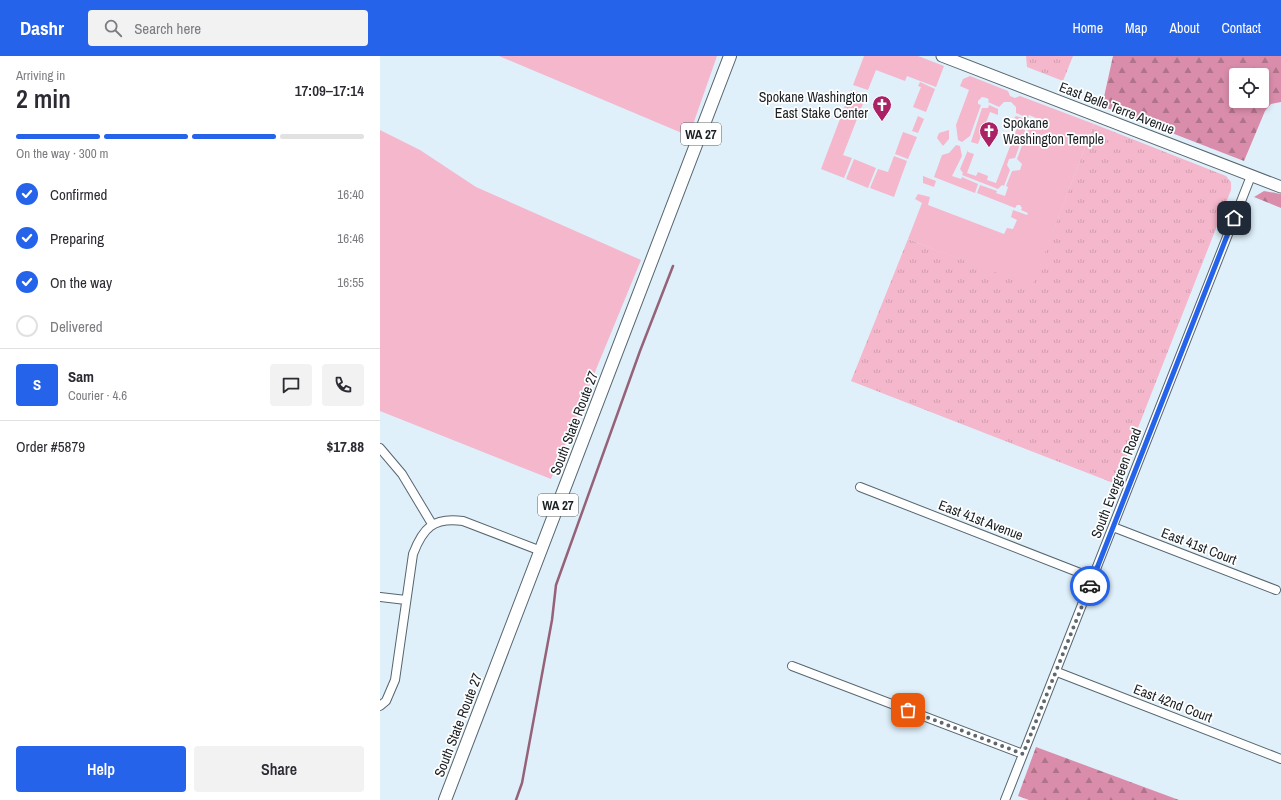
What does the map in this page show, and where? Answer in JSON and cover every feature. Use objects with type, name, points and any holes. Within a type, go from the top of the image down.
[{"type":"main road","name":"South State Route 27","points":[[446,800],[730,56]]},
{"type":"street","name":"East Belle Terre Avenue","points":[[942,56],[1281,187]]},
{"type":"street","name":"South Evergreen Road","points":[[1006,800],[1251,176]]},
{"type":"street","points":[[380,448],[402,474],[432,524]]},
{"type":"street","name":"East 41st Avenue","points":[[860,487],[1093,578]]},
{"type":"street","points":[[380,706],[386,701],[396,680],[413,554],[420,536],[432,524],[451,519],[463,521],[541,551]]},
{"type":"street","name":"East 41st Court","points":[[1113,527],[1276,590]]},
{"type":"street","points":[[380,597],[406,600]]},
{"type":"street","points":[[792,666],[1023,754]]},
{"type":"street","name":"East 42nd Court","points":[[1057,672],[1281,759]]},
{"type":"green space","points":[[499,56],[717,56],[689,136]]},
{"type":"green space","points":[[864,56],[918,56],[944,66],[936,87],[907,76],[905,81],[876,70],[868,90],[853,85]]},
{"type":"green space","points":[[1026,56],[1073,56],[1063,81],[1027,67]]},
{"type":"green space","points":[[1113,56],[1281,56],[1281,102],[1271,104],[1269,106],[1269,68],[1229,68],[1229,108],[1268,108],[1244,161],[1102,106]]},
{"type":"green space","points":[[970,76],[1008,91],[1010,96],[1015,98],[1020,96],[1094,124],[1032,287],[908,239],[922,203],[915,199],[918,194],[930,197],[928,205],[1004,234],[1007,228],[1013,229],[1017,220],[1011,217],[1013,210],[1027,215],[1028,213],[1021,210],[1022,208],[1020,205],[1017,205],[1015,208],[977,193],[980,185],[997,191],[996,193],[1005,196],[1008,187],[1006,186],[1012,171],[1020,170],[1022,164],[1017,159],[1030,124],[1035,124],[1036,118],[1029,115],[1028,118],[1016,113],[1016,107],[1011,102],[1004,102],[999,107],[988,102],[989,100],[987,98],[982,97],[978,101],[978,104],[981,105],[970,136],[962,142],[958,140],[956,125],[969,90],[960,86],[963,79]]},
{"type":"green space","points":[[920,82],[935,89],[926,112],[913,107],[921,87],[918,86]]},
{"type":"green space","points":[[851,90],[866,96],[843,155],[852,158],[844,178],[821,169]]},
{"type":"green space","points":[[989,105],[998,109],[998,115],[990,112],[978,144],[971,142],[970,145],[982,108],[988,108]]},
{"type":"green space","points":[[918,116],[924,119],[918,133],[912,131]]},
{"type":"green space","points":[[1016,116],[1025,119],[1025,124],[1027,125],[1015,158],[1009,159],[1007,165],[1010,170],[1004,186],[1002,185],[998,189],[962,175],[963,173],[960,169],[968,150],[968,152],[974,154],[967,173],[976,176],[978,172],[988,176],[987,180],[996,183],[1019,123],[1012,120]]},
{"type":"green space","points":[[1094,124],[1226,176],[1231,182],[1231,190],[1116,484],[851,381],[908,239],[1032,286]]},
{"type":"green space","points":[[380,130],[420,150],[476,187],[641,260],[551,479],[380,411]]},
{"type":"green space","points":[[949,130],[949,139],[943,146],[937,138],[939,133]]},
{"type":"green space","points":[[903,132],[917,137],[908,159],[895,154]]},
{"type":"green space","points":[[956,145],[960,146],[962,156],[952,176],[961,179],[962,177],[978,184],[975,193],[934,177],[942,155],[949,153]]},
{"type":"green space","points":[[894,156],[907,161],[894,197],[870,188],[878,169],[888,172]]},
{"type":"green space","points":[[854,159],[876,168],[868,188],[846,179]]},
{"type":"green space","points":[[923,176],[936,181],[934,187],[923,183]]},
{"type":"green space","points":[[1264,191],[1281,194],[1281,208],[1254,197]]},
{"type":"green space","points":[[1036,747],[1179,800],[1029,800],[1018,796]]},
{"type":"waterway","points":[[516,800],[522,783],[552,620],[556,585],[640,351],[673,266]]},
{"type":"way so far","points":[[908,710],[1023,754],[1057,672],[1090,586]]},
{"type":"place","name":"Spokane Washington East Stake Center","points":[[882,122]]},
{"type":"place","name":"Spokane Washington Temple","points":[[989,148]]},
{"type":"route","points":[[1090,586],[1195,314],[1234,218]]}]
